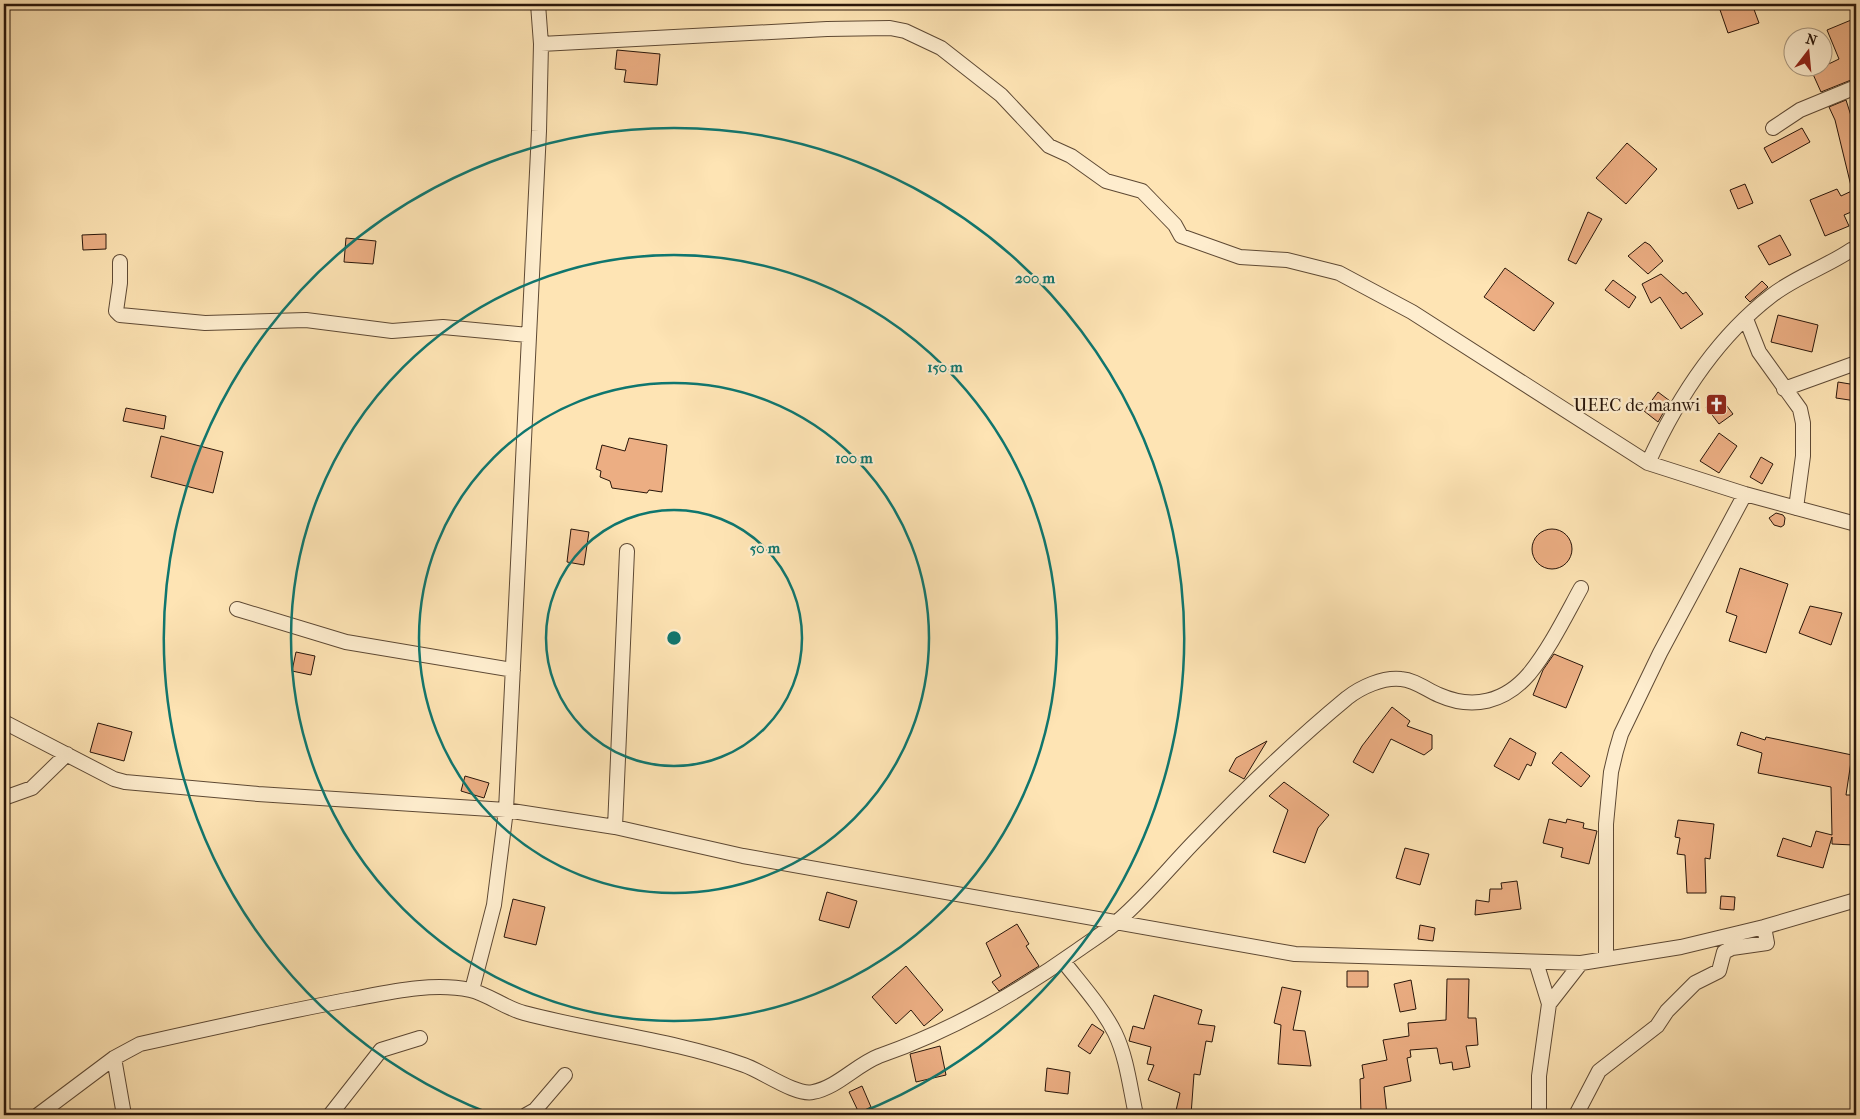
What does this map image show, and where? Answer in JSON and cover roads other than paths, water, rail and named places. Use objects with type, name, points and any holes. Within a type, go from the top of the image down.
[{"type":"street","points":[[472,990],[494,905],[506,810],[539,131],[542,44],[538,4]]},
{"type":"street","points":[[542,44],[827,29],[890,28],[905,31],[941,48],[993,89],[1048,146],[1071,156],[1106,181],[1142,191],[1175,226],[1181,236],[1240,256],[1287,260],[1339,273],[1412,312],[1648,463],[1746,494],[1856,524]]},
{"type":"street","points":[[1773,128],[1800,110],[1856,87]]},
{"type":"street","points":[[1648,463],[1679,403],[1712,353],[1732,330],[1772,295],[1851,250]]},
{"type":"street","points":[[120,262],[120,283],[116,311],[120,315],[205,323],[306,320],[392,331],[443,327],[528,335]]},
{"type":"street","points":[[1746,318],[1759,352],[1800,409],[1803,424],[1803,456],[1796,508]]},
{"type":"street","points":[[1784,389],[1856,363]]},
{"type":"street","points":[[1606,959],[1606,824],[1611,772],[1621,734],[1660,653],[1746,494]]},
{"type":"street","points":[[615,827],[627,551]]},
{"type":"street","points":[[38,1115],[114,1058],[140,1044],[322,1004],[393,991],[437,989],[472,990],[518,1012],[697,1051],[752,1068],[794,1089],[815,1092],[845,1078],[876,1058],[897,1052],[950,1028],[1063,960],[1118,921],[1243,791],[1315,725],[1354,693],[1386,679],[1398,678],[1408,680],[1444,697],[1464,703],[1486,704],[1505,694],[1527,676],[1553,640],[1581,588]]},
{"type":"street","points":[[237,609],[346,642],[513,670]]},
{"type":"street","points":[[4,722],[114,779],[139,784],[506,810],[615,827],[743,856],[1118,921],[1295,954],[1581,963],[1681,947],[1764,927],[1856,900]]},
{"type":"street","points":[[4,798],[32,788],[67,754]]},
{"type":"street","points":[[1576,1115],[1599,1071],[1657,1026],[1667,1011],[1695,983],[1719,971],[1724,952],[1732,948],[1767,943],[1764,927]]},
{"type":"street","points":[[1063,960],[1115,1033],[1122,1054],[1136,1115]]},
{"type":"street","points":[[1536,962],[1550,1004],[1539,1076],[1539,1115]]},
{"type":"street","points":[[1550,1004],[1581,963]]},
{"type":"street","points":[[330,1115],[381,1050],[420,1038]]},
{"type":"street","points":[[114,1058],[124,1115]]},
{"type":"street","points":[[526,1115],[536,1110],[565,1075]]},
{"type":"place","name":"UEEC de manwi","points":[[1716,405]]}]
